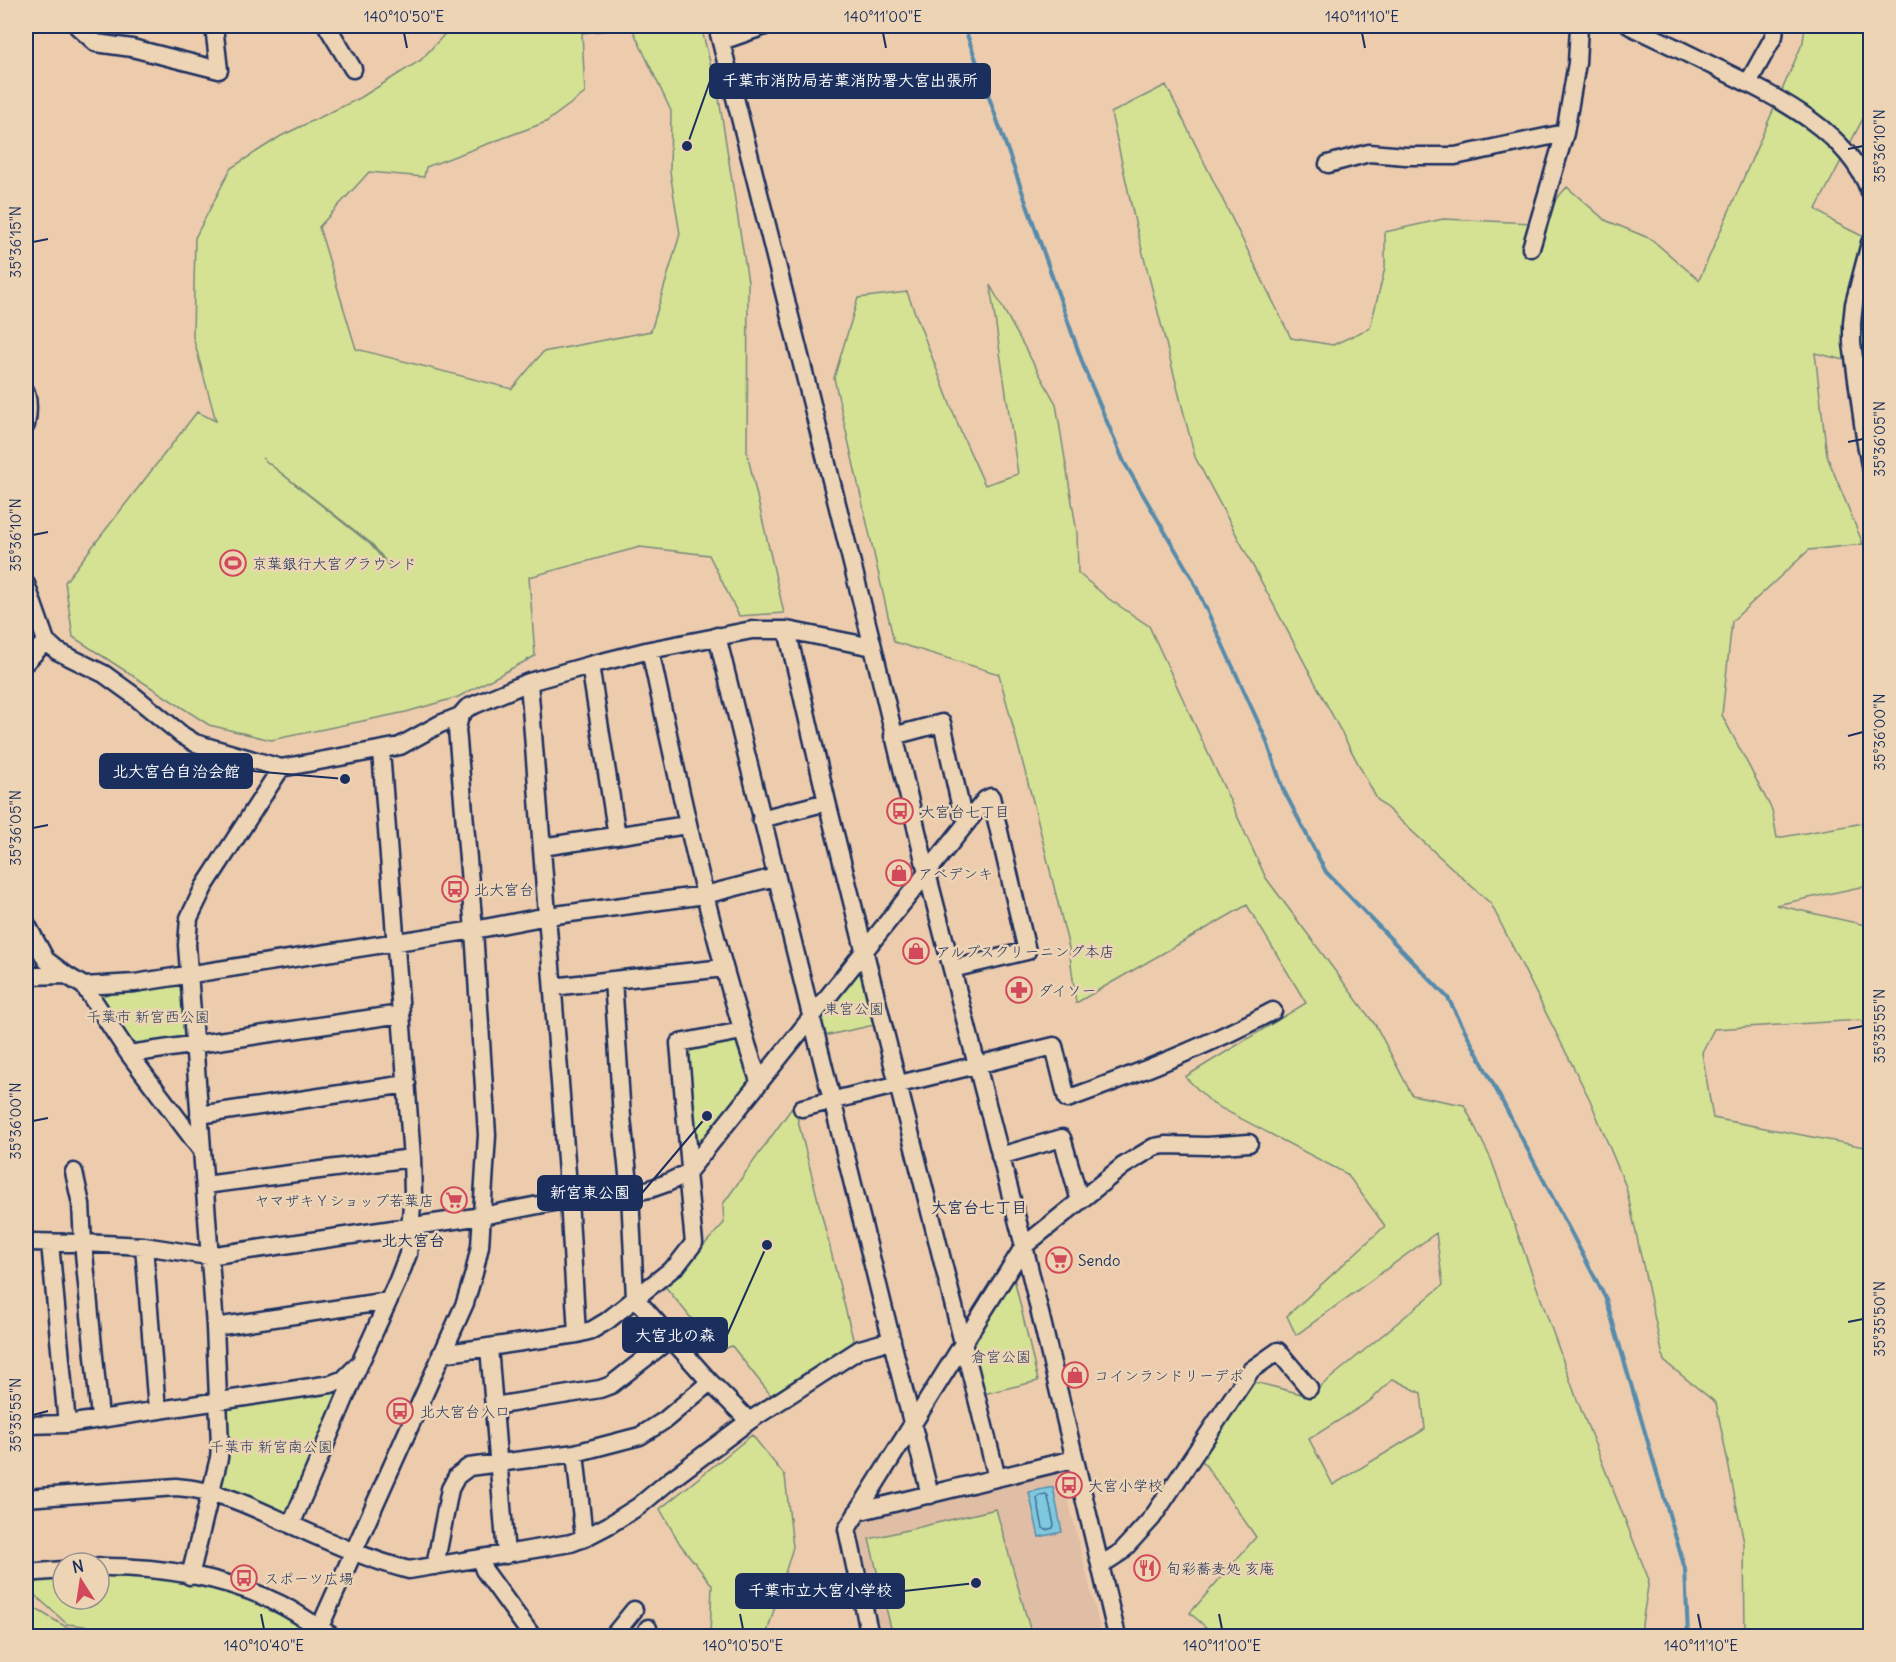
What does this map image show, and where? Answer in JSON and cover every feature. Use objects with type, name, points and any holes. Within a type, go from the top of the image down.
[{"type":"street","points":[[77,26],[96,43],[132,48],[219,70],[214,26]]},
{"type":"street","points":[[327,26],[352,69]]},
{"type":"street","points":[[765,26],[720,33],[927,873],[1024,1246],[1117,1636]]},
{"type":"street","points":[[1531,248],[1565,133],[1577,63],[1579,26]]},
{"type":"street","points":[[1630,26],[1789,105],[1837,143],[1869,186]]},
{"type":"street","points":[[1748,83],[1774,36],[1775,26]]},
{"type":"street","points":[[1328,164],[1369,153],[1455,156],[1565,133]]},
{"type":"street","points":[[1870,243],[1854,304],[1852,342],[1870,465]]},
{"type":"street","points":[[26,393],[28,408],[26,425]]},
{"type":"street","points":[[26,584],[46,641],[57,651],[104,675],[195,743],[281,768],[400,746],[460,716],[467,708],[529,682],[650,650],[717,636],[752,630],[787,630],[873,647]]},
{"type":"street","points":[[787,630],[827,802],[997,1478]]},
{"type":"street","points":[[717,636],[930,1495]]},
{"type":"street","points":[[26,662],[46,641]]},
{"type":"street","points":[[650,650],[687,825],[724,968],[759,1081]]},
{"type":"street","points":[[590,665],[617,836]]},
{"type":"street","points":[[529,682],[554,987],[577,1334]]},
{"type":"street","points":[[111,1567],[159,1570],[246,1590],[281,1605],[325,1633],[353,1552],[465,1303],[480,1246],[487,1135],[474,930],[457,729],[460,716]]},
{"type":"street","points":[[893,736],[942,723],[962,813],[971,818]]},
{"type":"street","points":[[291,1525],[408,1254],[413,1192],[412,1158],[381,751]]},
{"type":"street","points":[[190,1576],[220,1446],[215,1327],[208,1256],[188,945],[189,918],[204,887],[281,768]]},
{"type":"street","points":[[26,1242],[144,1246],[208,1256],[482,1216],[569,1200],[630,1193],[658,1186],[689,1171],[985,800],[991,797],[1027,951],[952,969]]},
{"type":"street","points":[[761,819],[827,802]]},
{"type":"street","points":[[542,847],[687,825]]},
{"type":"street","points":[[84,986],[135,983],[190,975],[548,916],[705,895],[775,877]]},
{"type":"street","points":[[26,923],[46,960],[84,986],[129,1054],[202,1151]]},
{"type":"street","points":[[554,987],[724,968]]},
{"type":"street","points":[[26,976],[66,975]]},
{"type":"street","points":[[613,980],[622,1117],[630,1193],[635,1298],[710,1382],[749,1421]]},
{"type":"street","points":[[802,1108],[1054,1046],[1067,1099],[1112,1083],[1235,1031],[1273,1011]]},
{"type":"street","points":[[129,1054],[401,1014]]},
{"type":"street","points":[[441,1354],[592,1330],[608,1321],[677,1265],[694,1243],[679,1043],[742,1031]]},
{"type":"street","points":[[199,1115],[406,1084]]},
{"type":"street","points":[[1000,1156],[1062,1138],[1080,1201]]},
{"type":"street","points":[[870,1636],[847,1530],[1024,1246],[1123,1166],[1154,1148],[1165,1145],[1207,1146],[1249,1143]]},
{"type":"street","points":[[205,1185],[412,1158]]},
{"type":"street","points":[[74,1172],[81,1204],[82,1243],[100,1418]]},
{"type":"street","points":[[50,1243],[67,1424]]},
{"type":"street","points":[[144,1246],[157,1410]]},
{"type":"street","points":[[215,1327],[388,1301]]},
{"type":"street","points":[[494,1406],[600,1389],[611,1385],[671,1338]]},
{"type":"street","points":[[26,1498],[176,1487],[198,1488],[231,1497],[353,1552],[409,1570],[506,1555],[571,1543],[609,1525],[639,1506],[749,1421],[860,1349],[892,1340]]},
{"type":"street","points":[[489,1347],[506,1555]]},
{"type":"street","points":[[1101,1565],[1121,1552],[1152,1518],[1251,1370],[1278,1351],[1309,1388]]},
{"type":"street","points":[[26,1425],[67,1424],[332,1384],[344,1378],[360,1363]]},
{"type":"street","points":[[435,1566],[450,1489],[457,1476],[469,1467],[575,1453],[640,1436],[665,1420],[710,1382]]},
{"type":"street","points":[[575,1453],[584,1538]]},
{"type":"street","points":[[857,1512],[1074,1459]]},
{"type":"street","points":[[480,1559],[484,1570],[532,1636]]},
{"type":"street","points":[[26,1573],[51,1571]]},
{"type":"street","points":[[613,1636],[634,1610]]},
{"type":"shaded area","points":[[1060,1467],[1102,1636],[876,1636],[850,1529],[857,1518]]},
{"type":"green space","points":[[452,26],[701,26],[719,99],[748,282],[747,453],[784,613],[739,616],[709,555],[640,547],[529,577],[535,656],[458,697],[406,712],[271,740],[209,725],[73,637],[65,582],[197,412],[216,421],[193,337],[195,238],[231,168],[281,136],[360,98],[421,60]],"holes":[[[632,28],[671,111],[670,172],[680,234],[651,331],[543,352],[512,389],[356,349],[319,227],[369,172],[424,177],[426,167],[546,122],[585,93],[582,33]],[[262,458],[372,544],[391,568],[370,544]]]},
{"type":"green space","points":[[1805,26],[1870,26],[1870,105],[1816,209],[1834,222],[1870,240],[1870,366],[1815,353],[1827,456],[1863,544],[1809,550],[1732,621],[1722,715],[1772,810],[1777,838],[1870,822],[1870,885],[1776,905],[1870,926],[1870,1044],[1861,1020],[1714,1029],[1702,1052],[1713,1118],[1870,1148],[1870,1636],[1745,1636],[1744,1543],[1716,1403],[1664,1361],[1626,1187],[1590,1100],[1491,904],[1377,799],[1195,457],[1135,222],[1111,113],[1166,85],[1291,338],[1333,345],[1370,328],[1385,268],[1385,232],[1443,219],[1534,223],[1567,187],[1605,220],[1651,239],[1699,280],[1803,42]]},
{"type":"green space","points":[[990,285],[1056,404],[1077,533],[1078,573],[1109,599],[1149,626],[1266,878],[1376,1026],[1412,1095],[1464,1105],[1491,1159],[1576,1397],[1649,1580],[1642,1636],[1216,1636],[1190,1613],[1256,1537],[1199,1456],[1247,1380],[1309,1396],[1443,1285],[1436,1233],[1296,1335],[1287,1316],[1385,1226],[1347,1174],[1213,1104],[1185,1077],[1306,1003],[1247,905],[1076,1003],[1069,948],[999,674],[894,642],[834,378],[858,298],[907,292],[960,430],[985,485],[1018,474]],"holes":[[[1393,1379],[1421,1393],[1425,1429],[1333,1485],[1309,1439],[1370,1401]]]},
{"type":"green space","name":"東宮公園","points":[[860,966],[879,1024],[819,1037],[816,1021]]},
{"type":"green space","name":"千葉市 新宮西公園","points":[[182,980],[188,1038],[131,1050],[88,988]]},
{"type":"green space","points":[[734,1037],[739,1041],[751,1082],[696,1152],[683,1047]]},
{"type":"green space","points":[[794,1105],[854,1343],[773,1398],[732,1346],[718,1351],[664,1285],[684,1267],[724,1223],[723,1204]]},
{"type":"green space","name":"倉宮公園","points":[[1014,1278],[1038,1381],[979,1395],[968,1347]]},
{"type":"green space","name":"千葉市 新宮南公園","points":[[343,1386],[290,1513],[286,1515],[223,1489],[221,1484],[226,1407]]},
{"type":"green space","points":[[752,1435],[785,1476],[793,1547],[766,1636],[710,1636],[712,1585],[680,1544],[660,1509]]},
{"type":"green space","points":[[996,1509],[1032,1636],[893,1636],[869,1539]]},
{"type":"green space","points":[[111,1573],[155,1575],[256,1600],[317,1636],[141,1636],[136,1632],[67,1624],[53,1611],[111,1611]]},
{"type":"green space","points":[[51,1575],[51,1610],[26,1587],[26,1578]]},
{"type":"green space","points":[[26,1603],[66,1627],[124,1636],[26,1636]]},
{"type":"water","points":[[1053,1487],[1062,1532],[1039,1537],[1029,1492]]},
{"type":"waterway","points":[[964,26],[1085,370],[1124,462],[1192,578],[1266,739],[1283,789],[1326,872],[1448,998],[1606,1299],[1685,1569],[1688,1636]]},
{"type":"place","name":"千葉市消防局若葉消防署大宮出張所","points":[[687,146]]},
{"type":"place","name":"京葉銀行大宮グラウンド","points":[[233,563]]},
{"type":"place","name":"北大宮台自治会館","points":[[345,779]]},
{"type":"place","name":"大宮台七丁目","points":[[900,811]]},
{"type":"place","name":"アベデンキ","points":[[899,873]]},
{"type":"place","name":"北大宮台","points":[[455,889]]},
{"type":"place","name":"アルプスクリーニング本店","points":[[916,951]]},
{"type":"place","name":"ダイソー","points":[[1019,990]]},
{"type":"place","name":"新宮東公園","points":[[707,1116]]},
{"type":"place","name":"ヤマザキＹショップ若葉店","points":[[454,1200]]},
{"type":"place","name":"大宮北の森","points":[[767,1245]]},
{"type":"place","name":"Sendo","points":[[1059,1260]]},
{"type":"place","name":"コインランドリーデポ","points":[[1075,1375]]},
{"type":"place","name":"北大宮台入口","points":[[400,1411]]},
{"type":"place","name":"大宮小学校","points":[[1069,1485]]},
{"type":"place","name":"旬彩蕎麦処 亥庵","points":[[1147,1568]]},
{"type":"place","name":"スポーツ広場","points":[[244,1578]]},
{"type":"place","name":"千葉市立大宮小学校","points":[[976,1583]]},
{"type":"district","name":"大宮台七丁目","points":[[979,1207]]},
{"type":"district","name":"北大宮台","points":[[413,1240]]}]
